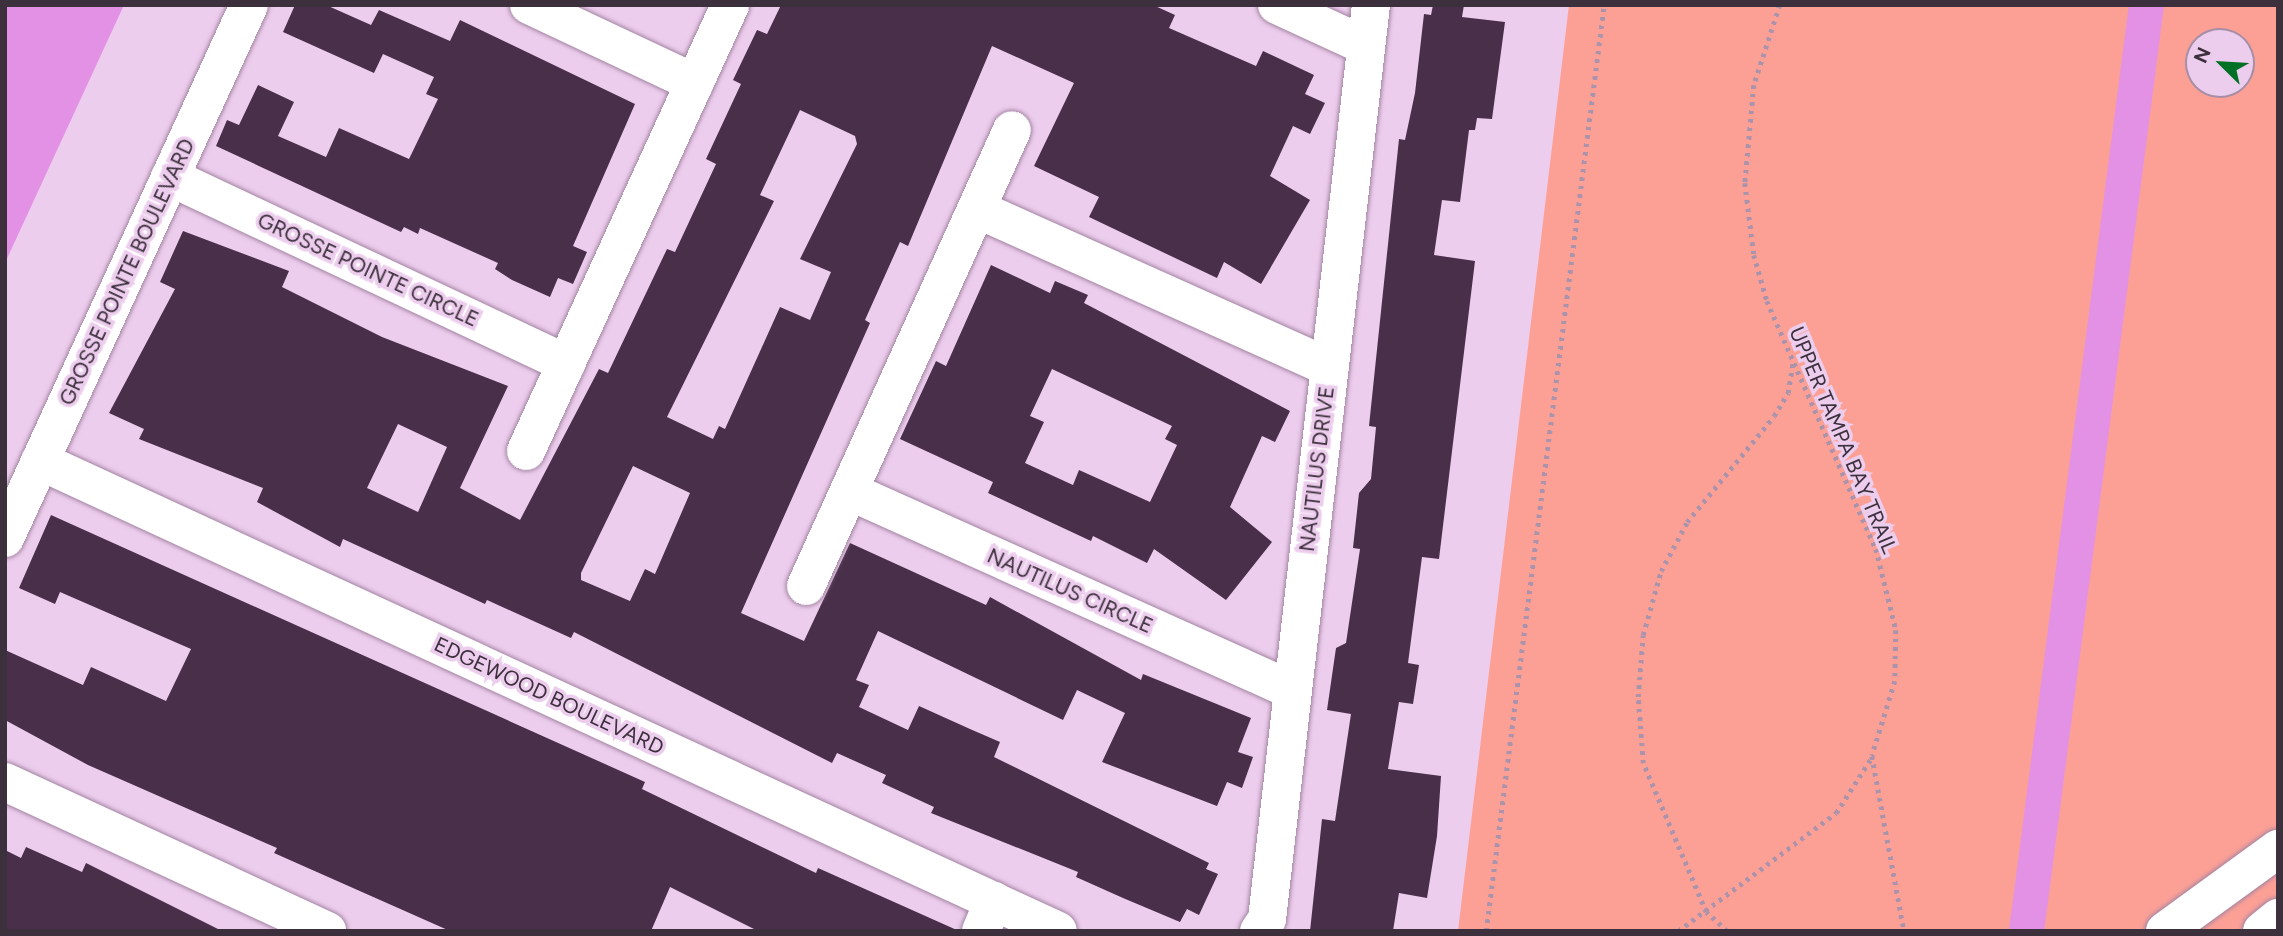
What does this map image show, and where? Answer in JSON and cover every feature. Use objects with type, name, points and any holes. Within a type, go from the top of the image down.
[{"type":"street","name":"GROSSE POINTE BOULEVARD","points":[[5,538],[249,5]]},
{"type":"street","points":[[529,5],[695,83]]},
{"type":"street","points":[[526,451],[730,5]]},
{"type":"street","points":[[1277,5],[1366,46]]},
{"type":"street","name":"NAUTILUS DRIVE","points":[[1259,931],[1267,919],[1371,5]]},
{"type":"street","points":[[806,586],[1012,130]]},
{"type":"street","name":"GROSSE POINTE CIRCLE","points":[[170,177],[566,363]]},
{"type":"street","points":[[977,209],[1328,367]]},
{"type":"street","name":"EDGEWOOD BOULEVARD","points":[[40,461],[987,916],[1058,931]]},
{"type":"street","name":"NAUTILUS CIRCLE","points":[[849,491],[1291,690]]},
{"type":"street","points":[[5,782],[327,931]]},
{"type":"street","points":[[2171,925],[2278,849]]},
{"type":"street","points":[[2262,931],[2278,918]]},
{"type":"path","points":[[1486,931],[1604,5]]},
{"type":"path","name":"UPPER TAMPA BAY TRAIL","points":[[1780,5],[1754,85],[1745,183],[1754,256],[1793,361],[1876,549],[1896,630],[1895,681],[1872,756],[1904,931]]},
{"type":"path","points":[[1727,931],[1706,912],[1643,763],[1638,697],[1643,635],[1661,571],[1687,522],[1774,416],[1788,393],[1793,361]]},
{"type":"path","points":[[1678,931],[1836,813],[1872,756]]},
{"type":"shaded area","points":[[5,5],[124,5],[5,263]]},
{"type":"shaded area","points":[[1569,5],[2278,5],[2278,931],[1458,931]]},
{"type":"building","points":[[295,5],[326,5],[371,25],[379,10],[450,41],[460,20],[635,104],[573,246],[587,252],[573,284],[558,278],[550,297],[495,269],[498,263],[420,228],[418,234],[404,227],[401,232],[216,146],[227,120],[239,125],[258,85],[294,102],[278,136],[326,157],[339,128],[409,159],[438,99],[426,94],[434,77],[383,54],[374,73],[283,32]]},
{"type":"building","points":[[781,5],[1153,5],[1175,15],[1169,28],[1256,66],[1263,51],[1314,75],[1305,94],[1325,103],[1310,134],[1293,126],[1270,176],[1310,200],[1261,284],[1224,262],[1217,278],[1089,217],[1099,197],[1034,166],[1074,83],[992,46],[908,246],[900,242],[865,320],[870,323],[741,613],[804,641],[850,543],[986,605],[990,597],[1141,680],[1143,674],[1251,718],[1238,752],[1253,757],[1242,788],[1227,782],[1217,806],[1102,762],[1125,713],[1077,690],[1063,720],[878,631],[856,680],[869,685],[859,707],[908,730],[919,706],[1000,742],[994,757],[1209,863],[1206,869],[1218,874],[1199,915],[1187,909],[1180,922],[1123,898],[1076,877],[1078,872],[931,813],[934,807],[882,783],[886,775],[837,753],[832,763],[574,632],[571,638],[487,600],[485,604],[343,539],[340,547],[257,502],[263,488],[139,439],[144,429],[109,413],[175,289],[160,282],[183,231],[289,271],[282,287],[382,337],[508,386],[460,488],[520,520],[599,369],[608,373],[667,249],[675,252],[716,164],[706,159],[741,84],[733,80],[757,30],[767,34]],"holes":[[[800,110],[855,136],[857,144],[800,259],[831,272],[810,320],[780,307],[725,429],[719,426],[713,439],[667,417],[774,201],[760,195]],[[398,424],[447,447],[418,512],[367,488]],[[633,466],[690,493],[655,574],[645,569],[630,601],[581,580],[581,573]]]},
{"type":"building","points":[[1433,5],[1464,5],[1462,17],[1505,22],[1492,119],[1477,118],[1475,130],[1469,130],[1460,202],[1442,200],[1434,255],[1475,261],[1439,559],[1422,557],[1408,663],[1419,665],[1413,704],[1399,702],[1388,769],[1441,776],[1437,836],[1427,898],[1399,893],[1393,931],[1310,931],[1322,819],[1335,821],[1351,714],[1327,710],[1336,648],[1346,643],[1360,549],[1353,548],[1359,493],[1371,479],[1376,427],[1369,426],[1399,139],[1405,140],[1415,93],[1424,14],[1431,15]]},
{"type":"building","points":[[991,265],[1050,293],[1055,281],[1088,295],[1084,303],[1290,411],[1275,442],[1262,436],[1230,507],[1272,542],[1226,600],[1154,549],[1147,563],[1093,536],[1091,541],[988,493],[993,482],[900,439],[936,361],[946,366]],"holes":[[[1052,369],[1172,426],[1165,439],[1177,445],[1150,502],[1079,470],[1073,485],[1025,463],[1044,422],[1030,416]]]},
{"type":"building","points":[[51,515],[645,782],[642,789],[816,873],[818,868],[959,931],[758,931],[670,887],[651,931],[450,931],[274,853],[277,848],[88,765],[5,720],[5,650],[83,685],[91,667],[166,701],[191,649],[60,592],[55,604],[19,588]]},
{"type":"building","points":[[26,847],[82,872],[86,863],[222,931],[5,931],[5,850],[21,858]]},
{"type":"waterway","points":[[2026,931],[2146,5]]}]
